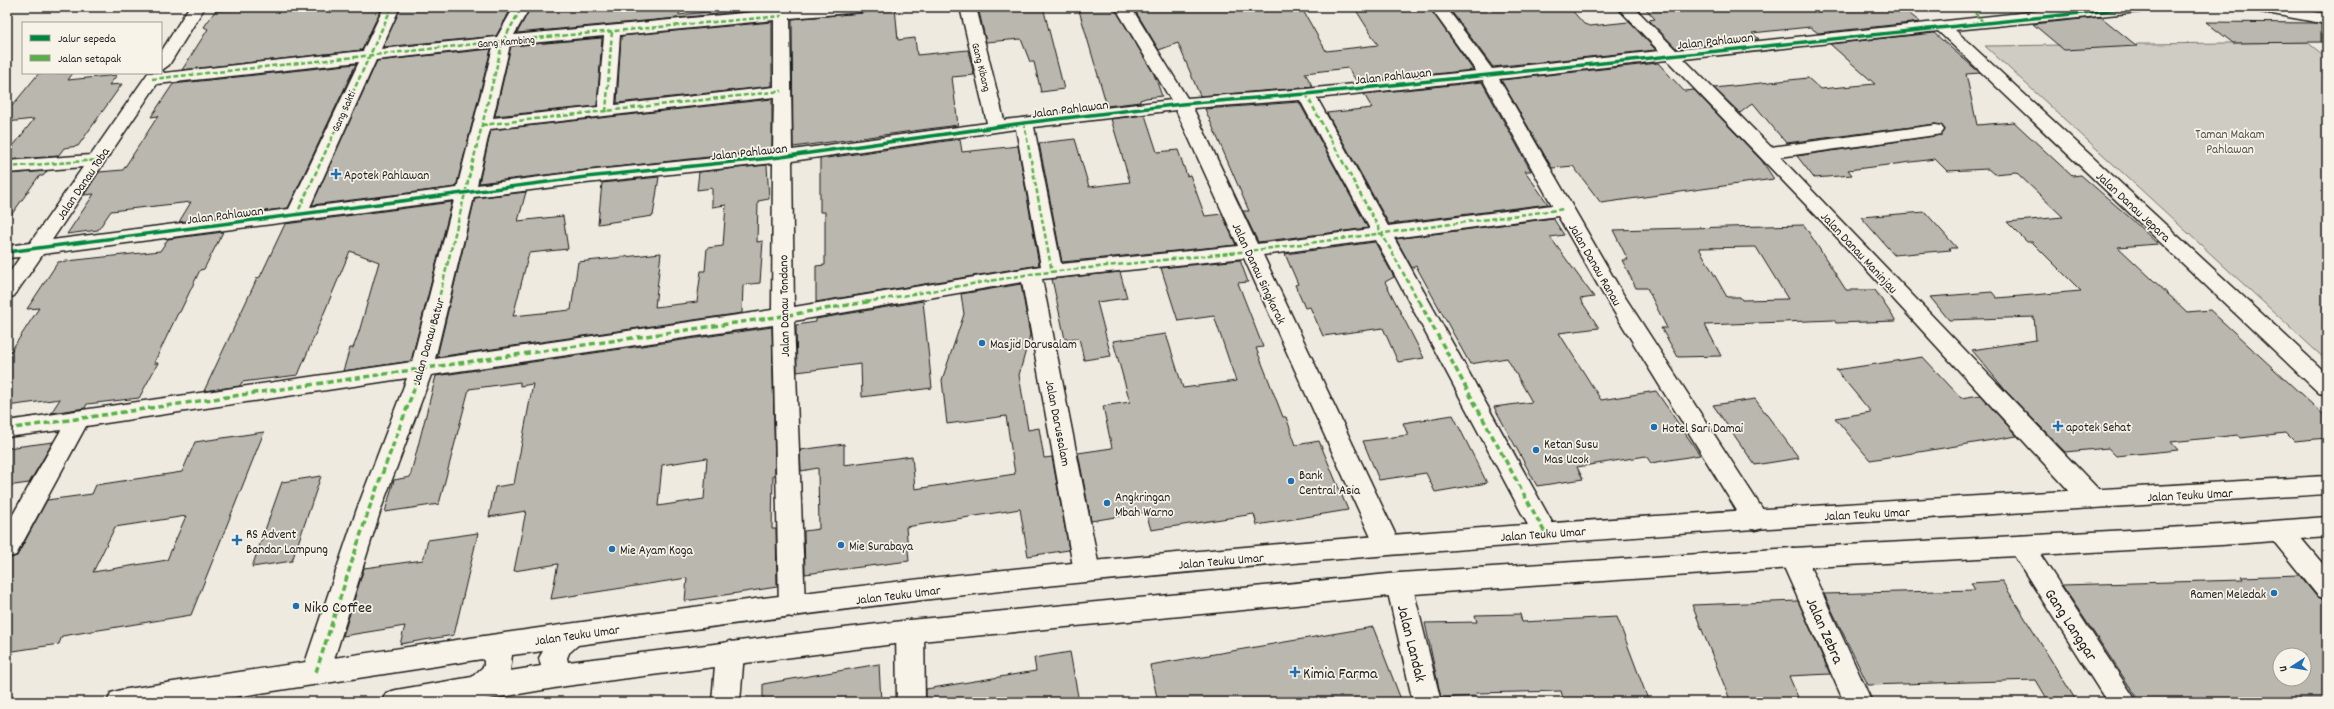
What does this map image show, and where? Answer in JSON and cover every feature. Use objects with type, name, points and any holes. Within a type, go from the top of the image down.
[{"type":"main road","name":"Jalan Danau Toba","points":[[162,62],[197,7]]},
{"type":"main road","name":"Gang Sakti","points":[[296,216],[368,55],[392,7]]},
{"type":"main road","name":"Jalan Danau Batur","points":[[316,672],[370,509],[422,368],[503,41],[522,7]]},
{"type":"main road","name":"Gang Kambing","points":[[162,72],[368,55],[612,31],[782,12],[861,7]]},
{"type":"main road","name":"Gang Kibang","points":[[968,7],[997,127]]},
{"type":"main road","name":"Jalan Danau Singkarak","points":[[1123,7],[1182,104],[1249,251],[1387,544]]},
{"type":"main road","name":"Jalan Danau Ranau","points":[[1438,7],[1488,75],[1613,294],[1756,520]]},
{"type":"main road","name":"Jalan Danau Maninjau","points":[[1626,7],[1766,153],[2092,499]]},
{"type":"main road","points":[[1970,7],[1983,22]]},
{"type":"main road","name":"Jalan Pahlawan","points":[[7,252],[466,194],[586,177],[781,157],[1024,123],[1182,104],[1306,94],[1942,26],[2139,7]]},
{"type":"main road","points":[[2261,7],[2327,19]]},
{"type":"main road","name":"Jalan Danau Tondano","points":[[782,12],[781,157],[783,316],[792,606]]},
{"type":"main road","name":"Jalan Danau Jepara","points":[[1942,26],[2327,387]]},
{"type":"main road","points":[[606,112],[612,31]]},
{"type":"main road","name":"Jalan Danau Toba","points":[[7,291],[98,160],[155,74]]},
{"type":"main road","points":[[482,125],[782,91]]},
{"type":"main road","points":[[1306,94],[1545,533]]},
{"type":"main road","name":"Jalan Darussalam","points":[[1024,123],[1041,273],[1087,572]]},
{"type":"main road","points":[[1766,153],[1935,130]]},
{"type":"main road","points":[[7,167],[98,160]]},
{"type":"main road","points":[[7,429],[783,316],[1041,273],[1249,251],[1564,209]]},
{"type":"main road","points":[[7,548],[79,418]]},
{"type":"main road","name":"Jalan Teuku Umar","points":[[121,702],[573,634],[792,606],[1087,572],[1387,544],[2327,485]]},
{"type":"main road","points":[[396,702],[566,674],[910,631],[1399,584],[1794,558],[2280,531],[2327,527]]},
{"type":"main road","points":[[2280,531],[2327,588]]},
{"type":"main road","name":"Gang Langgar","points":[[2021,546],[2123,702]]},
{"type":"main road","name":"Jalan Zebra","points":[[1794,558],[1858,702]]},
{"type":"main road","name":"Jalan Landak","points":[[1399,584],[1427,702]]},
{"type":"main road","points":[[910,631],[910,702]]},
{"type":"main road","points":[[566,674],[556,669],[553,658],[559,645],[573,634]]},
{"type":"main road","points":[[478,689],[491,679],[500,666],[498,655],[486,648]]},
{"type":"main road","points":[[726,702],[730,653]]},
{"type":"green space","name":"Taman Makam Pahlawan","points":[[2307,42],[2327,58],[2327,361],[1985,46]]},
{"type":"building","points":[[254,7],[382,7],[362,50],[182,70],[208,29],[204,27],[215,11]]},
{"type":"building","points":[[401,7],[512,7],[496,36],[383,47]]},
{"type":"building","points":[[531,7],[680,7],[679,15],[755,7],[772,9],[517,33]]},
{"type":"building","points":[[870,7],[895,7],[898,40],[915,38],[917,55],[968,50],[974,75],[952,77],[958,125],[793,147],[792,19],[861,13],[867,11]]},
{"type":"building","points":[[978,7],[1043,7],[1064,89],[1041,92],[1034,62],[1030,62],[1021,39],[986,42]]},
{"type":"building","points":[[1078,7],[1114,7],[1154,74],[1162,96],[1146,98],[1140,100],[1140,102],[1107,106]]},
{"type":"building","points":[[1133,7],[1301,7],[1326,51],[1378,45],[1354,7],[1429,7],[1473,70],[1357,82],[1348,68],[1305,73],[1313,87],[1200,96],[1178,43],[1159,50]]},
{"type":"building","points":[[1448,7],[1569,7],[1584,24],[1590,26],[1629,22],[1656,50],[1493,67]]},
{"type":"building","points":[[1644,7],[1901,7],[1920,22],[1818,33],[1810,27],[1752,33],[1759,39],[1676,48],[1649,20],[1655,19]]},
{"type":"building","points":[[2101,17],[2137,46],[2064,50],[2033,24]]},
{"type":"building","points":[[772,22],[772,86],[617,103],[621,36]]},
{"type":"building","points":[[2206,22],[2321,24],[2321,42],[2233,43]]},
{"type":"building","points":[[1934,33],[1980,73],[1966,74],[1977,125],[2014,122],[2072,176],[2081,175],[2128,216],[2158,244],[2118,247],[2187,312],[2210,310],[2327,418],[2327,438],[2294,441],[2286,433],[2240,438],[2238,435],[2171,442],[2178,450],[2116,456],[2108,448],[2065,452],[2006,391],[1972,350],[2036,340],[2034,317],[1949,320],[1930,297],[1992,292],[1997,298],[2081,291],[2032,242],[2027,242],[2007,222],[2063,217],[2016,172],[1994,174],[1988,169],[1947,171],[1935,159],[1848,170],[1852,175],[1814,178],[1797,156],[1941,135],[1945,129],[1941,125],[1935,124],[1786,143],[1753,103],[1740,113],[1714,88],[1808,78],[1820,89],[1875,84],[1830,44]]},
{"type":"building","points":[[602,38],[597,106],[495,116],[511,46]]},
{"type":"building","points":[[491,49],[456,187],[312,205],[377,61]]},
{"type":"building","points":[[1658,63],[1684,91],[1694,90],[1762,161],[1774,179],[1601,203],[1573,166],[1552,168],[1501,80]]},
{"type":"building","points":[[356,64],[288,208],[179,222],[191,202],[111,211],[98,230],[67,234],[94,194],[84,195],[99,172],[123,170],[158,116],[151,117],[173,84]]},
{"type":"building","points":[[38,74],[72,74],[68,80],[117,75],[109,85],[122,84],[78,146],[64,148],[58,156],[7,160],[7,154],[34,119],[7,122],[7,112]]},
{"type":"building","points":[[1482,82],[1531,171],[1525,171],[1548,204],[1389,224],[1327,113],[1372,108],[1364,94]]},
{"type":"building","points":[[772,99],[772,149],[766,151],[479,183],[491,130]]},
{"type":"building","points":[[1299,102],[1368,228],[1258,242],[1243,211],[1249,211],[1205,109]]},
{"type":"building","points":[[1145,115],[1157,152],[1178,150],[1187,176],[1190,175],[1205,216],[1222,214],[1236,245],[1062,262],[1039,143],[1075,139],[1089,187],[1130,182],[1111,119]]},
{"type":"building","points":[[960,139],[962,152],[1018,146],[1039,265],[816,302],[816,266],[825,265],[825,212],[820,212],[820,159]]},
{"type":"building","points":[[767,165],[769,199],[758,201],[757,242],[763,241],[760,283],[743,285],[742,313],[437,357],[475,198],[526,192],[518,221],[563,216],[568,249],[529,253],[513,316],[571,310],[578,262],[661,253],[655,307],[697,302],[701,271],[705,271],[707,248],[723,246],[726,205],[712,207],[712,188],[697,190],[699,172]]},
{"type":"building","points":[[47,171],[43,176],[39,176],[7,221],[7,174]]},
{"type":"building","points":[[659,177],[653,216],[598,224],[602,183]]},
{"type":"building","points":[[452,202],[411,361],[343,371],[350,348],[353,348],[359,332],[379,262],[350,251],[298,375],[242,382],[240,386],[204,391],[257,278],[260,277],[285,224]]},
{"type":"building","points":[[1925,212],[1957,248],[1949,248],[1951,250],[1894,255],[1861,217]]},
{"type":"building","points":[[1553,218],[1564,235],[1550,237],[1594,297],[1580,299],[1599,328],[1559,333],[1601,400],[1656,391],[1700,455],[1651,463],[1646,456],[1577,467],[1583,479],[1537,486],[1494,407],[1532,402],[1507,358],[1470,364],[1416,266],[1412,268],[1396,239]]},
{"type":"building","points":[[1804,225],[1846,290],[1875,290],[1896,321],[1836,323],[1834,320],[1705,325],[1721,356],[1678,357],[1661,328],[1667,328],[1647,288],[1636,288],[1622,260],[1628,260],[1613,230]],"holes":[[[1756,247],[1788,299],[1742,300],[1740,297],[1727,297],[1699,248]]]},
{"type":"building","points":[[223,232],[204,269],[200,270],[180,312],[178,313],[154,363],[158,363],[139,398],[87,404],[85,408],[51,413],[60,399],[7,406],[7,357],[39,308],[27,309],[58,262],[160,251],[168,239]]},
{"type":"building","points":[[1375,242],[1394,277],[1385,282],[1424,358],[1398,362],[1383,328],[1323,336],[1310,307],[1305,308],[1295,285],[1298,284],[1285,254]]},
{"type":"building","points":[[1240,260],[1248,282],[1238,283],[1263,347],[1256,348],[1283,417],[1286,417],[1296,445],[1319,441],[1348,510],[1257,525],[1254,514],[1151,530],[1146,512],[1091,521],[1078,453],[1112,448],[1103,406],[1130,402],[1113,341],[1166,334],[1183,388],[1236,381],[1214,316],[1178,321],[1161,268]]},
{"type":"building","points":[[1120,272],[1127,298],[1097,302],[1111,356],[1084,360],[1079,338],[1065,339],[1052,279]]},
{"type":"building","points":[[1021,284],[1030,335],[1019,375],[1028,430],[1039,428],[1044,458],[1052,457],[1069,550],[1028,556],[1020,509],[906,527],[909,561],[805,574],[804,531],[819,529],[818,468],[801,471],[800,450],[844,444],[844,465],[912,456],[915,489],[1015,474],[1006,416],[947,424],[942,380],[964,314],[961,294]]},
{"type":"building","points":[[923,301],[932,388],[862,397],[861,364],[797,372],[796,325],[816,322],[816,319]]},
{"type":"building","points":[[772,327],[775,475],[773,475],[772,529],[776,529],[777,587],[685,601],[687,578],[551,599],[558,564],[514,571],[526,511],[489,517],[495,487],[514,484],[533,384],[520,386],[520,382],[469,389],[439,504],[385,512],[394,480],[410,477],[436,376]],"holes":[[[707,458],[704,499],[658,506],[662,465]]]},
{"type":"building","points":[[1923,357],[1961,398],[1980,395],[2017,436],[1870,460],[1835,418],[1871,412],[1836,370]]},
{"type":"building","points":[[1755,399],[1799,458],[1755,465],[1713,405]]},
{"type":"building","points":[[1453,415],[1487,483],[1435,492],[1426,473],[1379,480],[1363,441],[1408,435],[1403,423]]},
{"type":"building","name":"RS Advent Bandar Lampung","points":[[264,432],[191,615],[62,636],[59,644],[7,652],[7,559],[17,556],[47,500],[92,494],[96,485],[182,472],[195,442]],"holes":[[[186,516],[167,560],[93,572],[115,527]]]},
{"type":"building","points":[[53,442],[29,483],[7,486],[7,448]]},
{"type":"building","points":[[321,476],[292,561],[252,567],[282,482]]},
{"type":"building","points":[[478,533],[454,635],[400,644],[405,626],[343,636],[364,568],[423,560],[428,540]]},
{"type":"building","points":[[2299,575],[2317,597],[2327,600],[2327,702],[2140,702],[2062,585],[2243,580],[2241,577]]},
{"type":"building","points":[[2002,581],[2077,702],[2049,702],[2036,680],[1868,685],[1824,594],[1975,590],[1971,583]]},
{"type":"building","points":[[1798,601],[1830,674],[1789,676],[1800,702],[1731,702],[1692,605]]},
{"type":"building","points":[[1520,614],[1522,622],[1617,617],[1649,702],[1564,702],[1561,691],[1476,693],[1477,696],[1441,698],[1425,623],[1477,622],[1475,615]]},
{"type":"building","points":[[1373,627],[1402,702],[1158,702],[1150,665]]},
{"type":"building","points":[[1070,652],[1079,702],[926,702],[926,689],[1036,671],[1034,658]]},
{"type":"building","points":[[879,664],[881,702],[763,702],[763,684]]},
{"type":"marked path","points":[[296,216],[392,7]]},
{"type":"marked path","points":[[316,672],[369,509],[422,368],[503,41],[522,7]]},
{"type":"marked path","points":[[1970,7],[1983,22]]},
{"type":"marked path","points":[[152,79],[503,41],[782,16]]},
{"type":"marked path","points":[[606,112],[612,31]]},
{"type":"marked path","points":[[482,125],[782,91]]},
{"type":"marked path","points":[[1306,94],[1545,533]]},
{"type":"marked path","points":[[1024,123],[1052,272]]},
{"type":"marked path","points":[[7,167],[98,160]]},
{"type":"marked path","points":[[7,429],[783,316],[1031,274],[1249,251],[1564,209]]},
{"type":"cycle path","points":[[7,252],[586,177],[781,157],[1024,123],[1182,104],[1306,94],[2076,12],[2139,7]]},
{"type":"place","name":"Apotek Pahlawan","points":[[336,174]]},
{"type":"place","name":"Masjid Darusalam","points":[[982,343]]},
{"type":"place","name":"apotek Sehat","points":[[2058,426]]},
{"type":"place","name":"Hotel Sari Damai","points":[[1654,427]]},
{"type":"place","name":"Ketan Susu Mas Ucok","points":[[1536,450]]},
{"type":"place","name":"Bank Central Asia","points":[[1291,481]]},
{"type":"place","name":"Angkringan Mbah Warno","points":[[1107,503]]},
{"type":"place","name":"RS Advent Bandar Lampung","points":[[237,540]]},
{"type":"place","name":"Mie Surabaya","points":[[841,545]]},
{"type":"place","name":"Mie Ayam Koga","points":[[612,549]]},
{"type":"place","name":"Ramen Meledak","points":[[2274,593]]},
{"type":"place","name":"Niko Coffee","points":[[296,606]]},
{"type":"place","name":"Kimia Farma","points":[[1295,672]]}]
